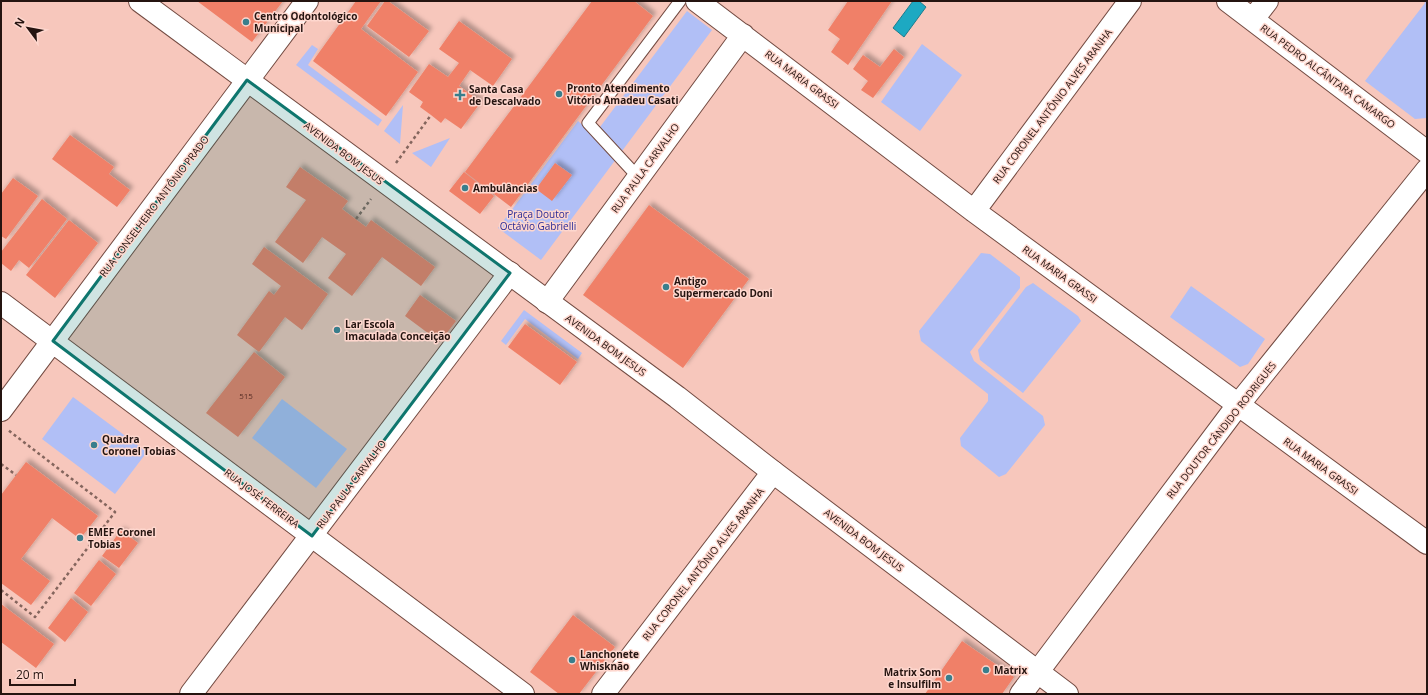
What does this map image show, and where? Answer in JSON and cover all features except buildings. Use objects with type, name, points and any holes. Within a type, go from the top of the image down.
[{"type":"street","name":"AVENIDA BOM JESUS","points":[[140,1],[677,397],[773,472],[1067,694]]},
{"type":"street","name":"RUA CONSELHEIRO ANTÔNIO PRADO","points":[[3,419],[53,341],[246,80],[307,1]]},
{"type":"street","name":"RUA CORONEL ANTÔNIO ALVES ARANHA","points":[[974,211],[1130,1]]},
{"type":"street","name":"RUA PEDRO ALCÂNTARA CAMARGO","points":[[1228,1],[1427,152]]},
{"type":"street","points":[[1253,19],[1267,1]]},
{"type":"street","name":"RUA MARIA GRASSI","points":[[711,5],[743,35],[974,211],[1238,406],[1427,543]]},
{"type":"street","name":"RUA PAULA CARVALHO","points":[[547,302],[743,35]]},
{"type":"street","name":"RUA DOUTOR CÂNDIDO RODRIGUES","points":[[1021,694],[1238,406],[1427,170]]},
{"type":"street","name":"RUA PAULA CARVALHO","points":[[191,694],[510,273]]},
{"type":"street","name":"RUA JOSÉ FERREIRA","points":[[1,303],[523,694]]},
{"type":"street","name":"RUA CORONEL ANTÔNIO ALVES ARANHA","points":[[603,694],[773,472]]},
{"type":"lane","points":[[638,177],[588,123],[680,1]]},
{"type":"path","points":[[383,181],[431,115]]},
{"type":"path","points":[[356,220],[371,199]]},
{"type":"path","points":[[1,590],[34,617],[115,512],[3,419]]},
{"type":"path","points":[[1,464],[16,475]]},
{"type":"highlighted area","points":[[247,80],[510,273],[312,536],[53,341]]},
{"type":"green space","points":[[1424,1],[1427,1],[1427,118],[1415,119],[1365,81],[1425,3]]},
{"type":"green space","name":"Praça Doutor Octávio Gabrielli","points":[[687,11],[712,30],[541,260],[498,228],[578,121],[594,135]]},
{"type":"green space","points":[[922,44],[962,75],[920,131],[881,102]]},
{"type":"green space","points":[[312,45],[318,49],[308,65],[382,120],[378,126],[296,65]]},
{"type":"green space","points":[[403,105],[400,144],[384,131]]},
{"type":"green space","points":[[450,138],[431,167],[412,153]]},
{"type":"green space","points":[[981,253],[990,254],[1020,277],[1020,288],[970,352],[974,361],[1043,416],[1045,425],[1006,474],[999,477],[961,446],[960,438],[988,401],[988,394],[921,341],[919,331]]},
{"type":"green space","points":[[1033,283],[1078,316],[1081,321],[1023,393],[980,360],[978,350],[1026,287]]},
{"type":"green space","points":[[1191,286],[1265,339],[1248,364],[1240,367],[1170,317]]},
{"type":"green space","points":[[524,310],[582,353],[578,359],[525,319],[506,345],[501,341]]},
{"type":"green space","name":"Quadra Coronel Tobias","points":[[73,397],[147,452],[115,494],[42,439]]},
{"type":"green space","points":[[282,399],[347,449],[316,488],[252,438]]},
{"type":"shaded area","points":[[913,1],[919,1],[926,7],[904,37],[893,28]]},
{"type":"place","name":"Centro Odontológico Municipal","points":[[246,22]]},
{"type":"place","name":"Pronto Atendimento Vitório Amadeu Casati","points":[[559,94]]},
{"type":"place","name":"Santa Casa de Descalvado","points":[[460,95]]},
{"type":"place","name":"Ambulâncias","points":[[465,188]]},
{"type":"place","name":"Antigo Supermercado Doni","points":[[666,287]]},
{"type":"place","name":"Lar Escola Imaculada Conceição","points":[[337,330]]},
{"type":"place","name":"Quadra Coronel Tobias","points":[[94,445]]},
{"type":"place","name":"EMEF Coronel Tobias","points":[[80,538]]},
{"type":"place","name":"Lanchonete Whisknão","points":[[572,660]]},
{"type":"place","name":"Matrix","points":[[986,670]]},
{"type":"place","name":"Matrix Som e Insulfilm","points":[[949,678]]}]
